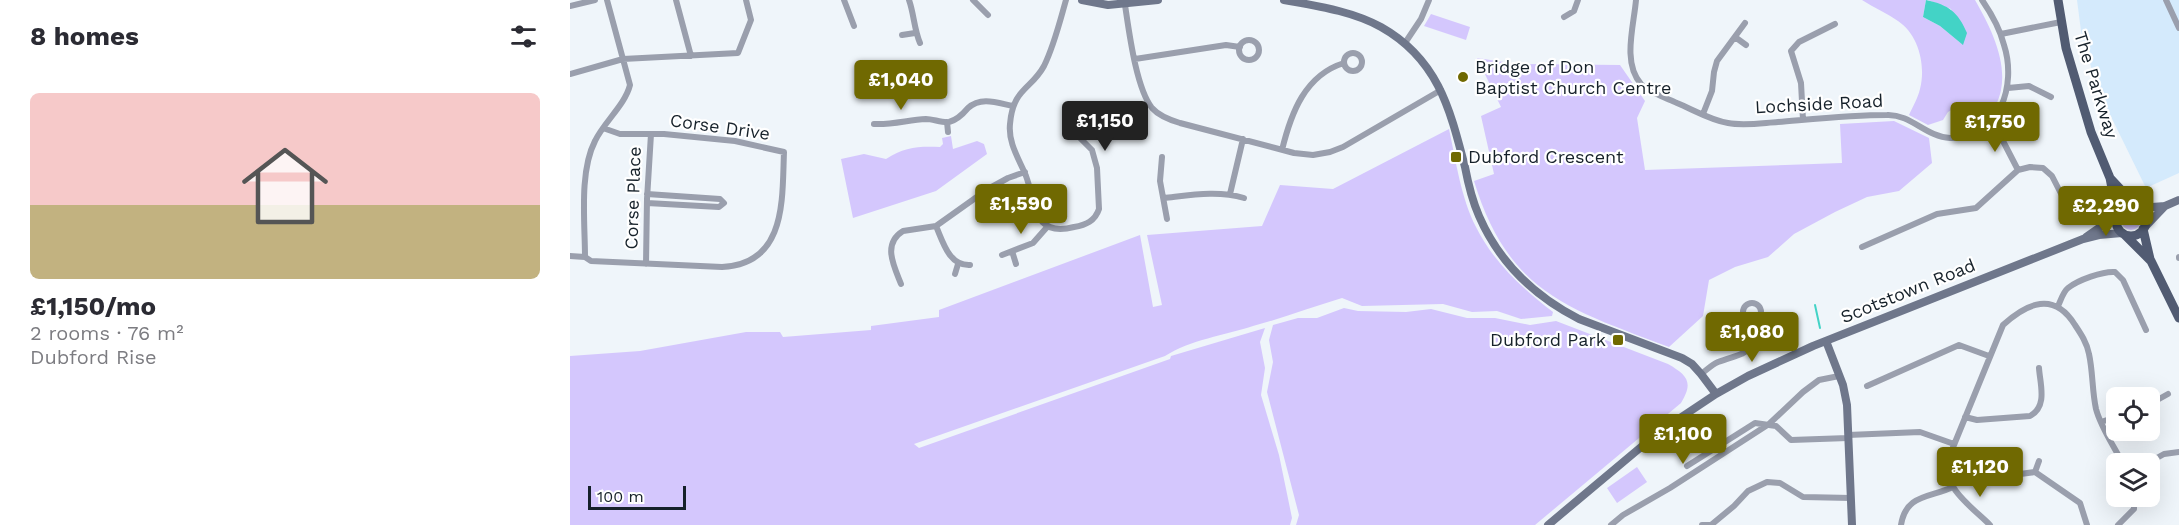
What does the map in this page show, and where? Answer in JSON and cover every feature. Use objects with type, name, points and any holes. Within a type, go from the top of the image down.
[{"type":"main road","name":"The Parkway","points":[[2058,0],[2061,22],[2081,103],[2110,178],[2116,215]]},
{"type":"main road","name":"The Parkway","points":[[2110,178],[2137,207]]},
{"type":"main road","points":[[2151,261],[2116,226],[2116,215],[2125,206],[2137,207],[2145,217],[2144,228],[2151,261],[2179,318]]},
{"type":"main road","points":[[2124,234],[2135,235],[2144,228]]},
{"type":"street","points":[[570,6],[595,0]]},
{"type":"street","points":[[585,257],[587,163],[592,146],[629,88],[607,0]]},
{"type":"street","points":[[676,0],[691,56]]},
{"type":"street","points":[[570,74],[623,59],[738,53],[751,20],[746,0]]},
{"type":"street","points":[[844,0],[854,26]]},
{"type":"street","points":[[909,0],[913,10],[915,33],[920,43]]},
{"type":"street","points":[[1066,0],[1043,67],[1026,86],[1013,106],[1009,127],[1033,207],[1048,226],[1062,229],[1077,227],[1088,223],[1098,213],[1097,168],[1092,150],[1076,134]]},
{"type":"street","points":[[1082,0],[1108,5],[1158,0]]},
{"type":"street","points":[[1284,0],[1358,17],[1381,27],[1405,43],[1428,69],[1441,90],[1455,126],[1478,215],[1494,244],[1515,271],[1536,292],[1578,319],[1682,358],[1692,364],[1716,394]]},
{"type":"street","points":[[1405,43],[1421,19],[1429,0]]},
{"type":"street","points":[[1576,21],[1567,16],[1574,11],[1578,0]]},
{"type":"street","name":"Lochside Road","points":[[1636,0],[1631,52],[1632,67],[1638,80],[1648,90],[1720,122],[1737,124],[1896,115],[1932,134],[1948,138],[1966,136],[1989,125]]},
{"type":"street","points":[[1982,0],[2001,34],[2008,59],[2008,88],[1996,117],[1989,125],[2002,141],[2018,170]]},
{"type":"street","points":[[2166,0],[2179,28]]},
{"type":"street","points":[[977,1],[988,15]]},
{"type":"street","points":[[1125,5],[1143,94],[1152,109],[1180,123],[1306,155],[1330,152],[1343,147],[1441,90]]},
{"type":"street","points":[[1820,22],[1823,30]]},
{"type":"street","points":[[2001,34],[2061,22]]},
{"type":"street","points":[[1703,114],[1712,91],[1715,67],[1745,23]]},
{"type":"street","points":[[1803,120],[1801,82],[1791,51],[1799,42],[1835,24]]},
{"type":"street","points":[[902,35],[915,33]]},
{"type":"street","points":[[1735,37],[1746,45]]},
{"type":"street","points":[[1135,59],[1227,45],[1240,47]]},
{"type":"street","points":[[1282,150],[1292,115],[1302,96],[1317,78],[1332,67],[1344,63]]},
{"type":"street","points":[[2008,88],[2029,86],[2051,96]]},
{"type":"street","points":[[874,124],[927,119],[947,122],[963,115],[972,105],[988,100],[1013,106]]},
{"type":"street","points":[[947,122],[948,132]]},
{"type":"street","name":"Corse Drive","points":[[570,256],[585,257],[591,261],[728,267],[742,264],[754,257],[769,243],[779,224],[784,152],[735,141],[651,134],[620,134],[603,128]]},
{"type":"street","name":"Corse Place","points":[[646,264],[646,202],[651,134]]},
{"type":"street","points":[[1230,194],[1243,139]]},
{"type":"street","points":[[1162,157],[1157,165],[1167,219]]},
{"type":"street","points":[[1862,247],[1937,214],[1976,208],[2018,170],[2030,167],[2043,168],[2052,176],[2073,217]]},
{"type":"street","points":[[901,284],[891,250],[893,240],[903,231],[936,225],[988,189],[1024,172]]},
{"type":"street","points":[[646,202],[719,207],[724,203],[720,199],[647,194]]},
{"type":"street","points":[[1164,198],[1198,194],[1230,194],[1244,198]]},
{"type":"street","points":[[2137,207],[2165,206],[2179,200]]},
{"type":"street","points":[[2144,228],[2165,206]]},
{"type":"street","points":[[1098,213],[1106,218]]},
{"type":"street","points":[[2083,239],[2116,215]]},
{"type":"street","points":[[936,225],[948,252],[958,264],[970,265]]},
{"type":"street","points":[[1002,255],[1033,243],[1048,226]]},
{"type":"street","points":[[2083,239],[2099,235],[2124,234]]},
{"type":"street","name":"Scotstown Road","points":[[1548,525],[1659,432],[1716,394],[1748,376],[1826,341],[2083,239]]},
{"type":"street","points":[[1012,251],[1016,264]]},
{"type":"street","points":[[955,274],[958,264]]},
{"type":"street","points":[[2058,306],[2065,291],[2071,286],[2105,271],[2115,272],[2123,280],[2146,330]]},
{"type":"street","points":[[1990,525],[1953,487],[1946,469],[2003,325],[2020,310],[2045,303],[2058,306],[2070,316],[2089,352],[2097,411],[2116,453]]},
{"type":"street","points":[[1701,374],[1716,363],[1744,355],[1749,350],[1753,344],[1752,321]]},
{"type":"street","points":[[1826,341],[1847,405],[1852,525]]},
{"type":"street","points":[[1867,386],[1959,345],[1989,356]]},
{"type":"street","points":[[1965,417],[1977,420],[2030,416],[2037,412],[2042,402],[2039,368]]},
{"type":"street","points":[[1611,525],[1623,515],[1670,488],[1769,424],[1819,380],[1839,376]]},
{"type":"street","points":[[2160,398],[2168,394]]},
{"type":"street","points":[[2101,422],[2106,420]]},
{"type":"street","points":[[1687,466],[1753,424],[1776,426],[1791,440],[1920,432],[1954,444]]},
{"type":"street","points":[[2160,456],[2179,452]]},
{"type":"street","points":[[2035,472],[2039,461]]},
{"type":"street","points":[[2013,475],[2035,472],[2080,503],[2087,525]]},
{"type":"street","points":[[1702,525],[1711,525],[1748,491],[1767,482],[1780,483],[1803,497],[1851,498]]},
{"type":"street","points":[[1901,525],[1903,513],[1913,501],[1953,487]]},
{"type":"street","points":[[2118,525],[2134,507]]},
{"type":"shaded area","points":[[1862,0],[1926,0],[1923,17],[1940,26],[1962,44],[1951,9],[1928,0],[1975,0],[1996,44],[2002,67],[2000,94],[1987,121],[1970,125],[1957,107],[1948,112],[1943,120],[1928,125],[1909,115],[1918,96],[1922,80],[1921,61],[1916,43],[1911,34],[1898,21]]},
{"type":"shaded area","points":[[1926,0],[1952,10],[1967,33],[1963,45],[1940,26],[1923,17]]},
{"type":"shaded area","points":[[2077,0],[2179,0],[2179,173],[2146,188],[2097,88],[2081,31]]},
{"type":"shaded area","points":[[1431,14],[1470,27],[1466,40],[1424,26]]},
{"type":"shaded area","points":[[1477,58],[1517,64],[1620,65],[1645,101],[1637,118],[1645,170],[1842,163],[1840,124],[1894,121],[1929,138],[1932,163],[1899,191],[1867,197],[1794,234],[1768,257],[1735,267],[1709,280],[1703,316],[1669,347],[1601,321],[1572,307],[1547,292],[1524,273],[1505,249],[1488,219],[1474,181],[1494,174],[1481,116],[1501,107]]},
{"type":"shaded area","points":[[1449,129],[1463,192],[1471,216],[1483,240],[1520,284],[1553,312],[1552,316],[1521,319],[1497,311],[1472,312],[1443,304],[1362,306],[1342,298],[1196,342],[1165,356],[914,444],[919,448],[1170,359],[1171,356],[1265,328],[1260,342],[1265,368],[1261,395],[1279,455],[1292,518],[1290,525],[570,525],[570,356],[640,351],[746,332],[780,332],[783,337],[871,330],[871,326],[939,317],[939,310],[1140,235],[1153,307],[1162,305],[1147,235],[1262,226],[1280,185],[1333,189]]},
{"type":"shaded area","points":[[951,136],[953,149],[977,141],[984,144],[987,154],[936,191],[853,218],[841,159],[864,154],[886,159],[912,148],[940,147],[943,144],[942,138]]},
{"type":"shaded area","points":[[2131,210],[2138,213],[2141,220],[2138,227],[2131,230],[2124,227],[2121,220],[2124,213]]},
{"type":"shaded area","points":[[1344,308],[1358,311],[1406,312],[1431,309],[1467,318],[1495,318],[1530,325],[1556,321],[1668,364],[1684,376],[1688,384],[1687,390],[1681,403],[1535,525],[1296,525],[1299,515],[1267,392],[1273,362],[1269,340],[1273,325],[1298,318],[1317,318]]},
{"type":"shaded area","points":[[1637,467],[1647,482],[1617,503],[1607,488]]},
{"type":"waterway","points":[[1815,305],[1820,328]]},
{"type":"place","name":"Bridge of Don Baptist Church Centre","points":[[1463,77]]},
{"type":"place","name":"Dubford Crescent","points":[[1456,157]]},
{"type":"place","name":"Dubford Park","points":[[1618,340]]}]
